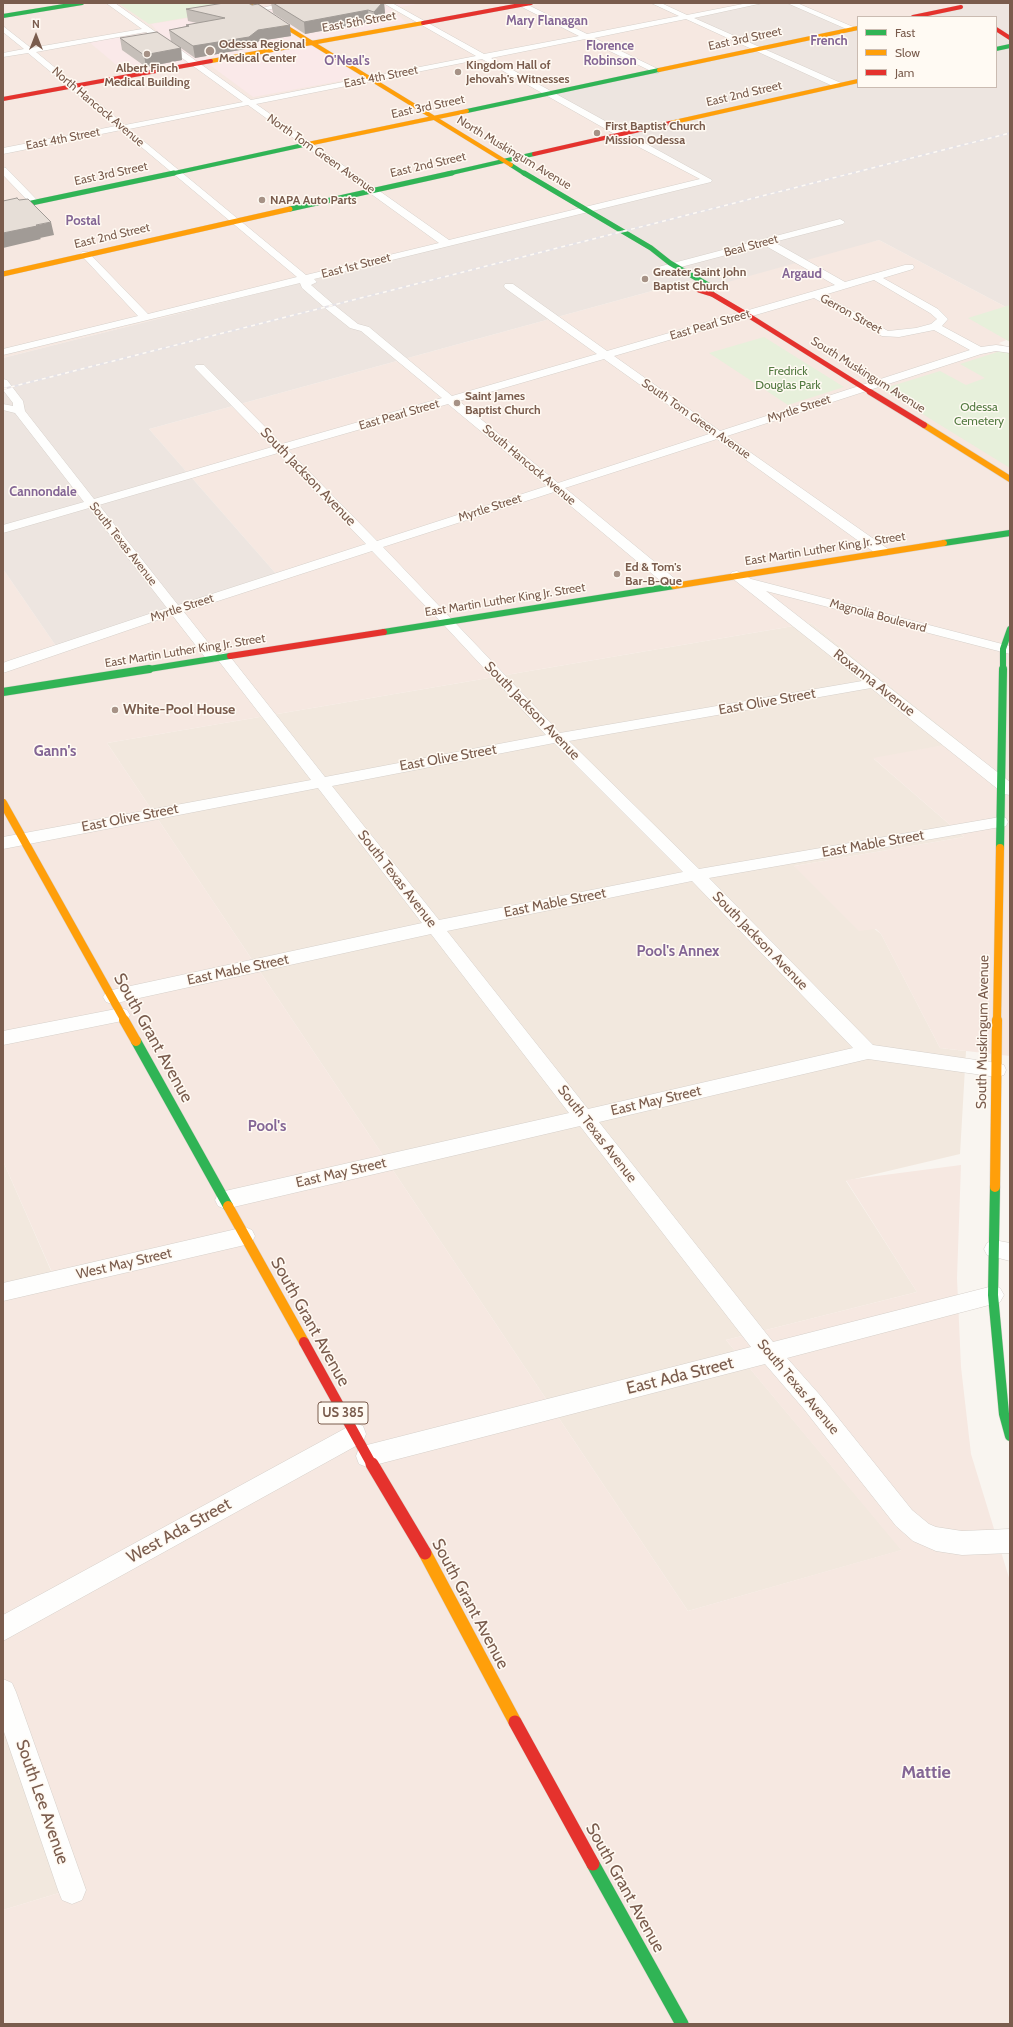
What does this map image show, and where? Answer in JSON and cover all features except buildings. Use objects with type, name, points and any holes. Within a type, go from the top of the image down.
[{"type":"street","points":[[3,16],[82,3]]},
{"type":"street","points":[[110,3],[148,30]]},
{"type":"street","name":"North Muskingum Avenue","points":[[247,3],[432,118],[624,231]]},
{"type":"street","points":[[257,10],[295,3]]},
{"type":"street","points":[[387,3],[481,57],[621,134]]},
{"type":"street","name":"East 5th Street","points":[[3,99],[531,3]]},
{"type":"street","points":[[655,3],[838,85]]},
{"type":"street","name":"East 4th Street","points":[[3,151],[759,3]]},
{"type":"street","points":[[791,3],[856,29]]},
{"type":"street","points":[[520,4],[655,71]]},
{"type":"street","points":[[918,16],[961,7]]},
{"type":"street","name":"North Hancock Avenue","points":[[3,28],[304,278]]},
{"type":"street","name":"East 3rd Street","points":[[3,209],[856,29]]},
{"type":"street","points":[[3,55],[148,30]]},
{"type":"street","name":"North Tom Green Avenue","points":[[148,30],[446,243]]},
{"type":"street","points":[[997,30],[1010,38]]},
{"type":"street","points":[[997,50],[1010,46]]},
{"type":"street","name":"East 2nd Street","points":[[3,274],[85,254],[857,81]]},
{"type":"street","name":"East 1st Street","points":[[3,352],[708,180],[621,134]]},
{"type":"street","points":[[3,170],[34,202]]},
{"type":"street","name":"North Muskingum Avenue","points":[[585,209],[585,216],[614,234]]},
{"type":"street","name":"Beal Street","points":[[656,264],[675,266],[840,222]]},
{"type":"street","name":"South Muskingum Avenue","points":[[624,231],[651,248],[675,266],[710,286],[712,294]]},
{"type":"street","name":"South Muskingum Avenue","points":[[614,234],[639,249],[656,264],[695,288],[712,294],[746,314],[1010,479]]},
{"type":"street","points":[[766,242],[844,286]]},
{"type":"street","points":[[85,254],[145,317]]},
{"type":"street","name":"East Pearl Street","points":[[3,529],[909,267]]},
{"type":"street","points":[[875,277],[939,315],[943,319],[935,326],[979,350]]},
{"type":"street","name":"South Hancock Avenue","points":[[304,278],[306,286],[354,326],[365,329],[674,585]]},
{"type":"street","name":"South Tom Green Avenue","points":[[509,286],[883,552]]},
{"type":"street","name":"Gerron Street","points":[[815,294],[886,334],[899,334],[935,326]]},
{"type":"street","name":"Myrtle Street","points":[[3,669],[13,664],[174,610],[866,388],[979,350],[996,348],[1010,350]]},
{"type":"street","name":"South Jackson Avenue","points":[[200,366],[448,621],[557,738],[696,875],[868,1052]]},
{"type":"street","name":"South Texas Avenue","points":[[3,382],[19,403],[19,411],[174,610],[218,658],[320,781],[769,1353],[811,1401],[904,1518],[921,1532],[936,1539],[962,1543],[1010,1541]]},
{"type":"street","points":[[3,406],[19,411]]},
{"type":"street","name":"East Martin Luther King Jr. Street","points":[[3,692],[674,585],[741,578],[883,552],[1010,533]]},
{"type":"street","name":"Magnolia Boulevard","points":[[741,578],[1007,649]]},
{"type":"street","name":"Roxanna Avenue","points":[[741,578],[1006,787]]},
{"type":"street","name":"South Muskingum Avenue","points":[[1010,629],[1007,649],[1006,787],[1000,822],[1004,1022],[997,1070],[1002,1251],[993,1295],[1004,1414],[1010,1436]]},
{"type":"street","name":"East Olive Street","points":[[3,843],[320,781],[874,683]]},
{"type":"street","name":"South Grant Avenue","points":[[3,803],[367,1456],[420,1542],[541,1770],[682,2024]]},
{"type":"street","name":"East Mable Street","points":[[112,997],[434,927],[696,875],[1000,822]]},
{"type":"street","points":[[3,1038],[121,1015]]},
{"type":"street","name":"East May Street","points":[[225,1200],[868,1052],[997,1070]]},
{"type":"street","name":"West May Street","points":[[3,1292],[245,1236]]},
{"type":"street","name":"East Ada Street","points":[[367,1456],[993,1295]]},
{"type":"street","name":"West Ada Street","points":[[3,1628],[355,1434]]},
{"type":"street","name":"South Lee Avenue","points":[[3,1692],[72,1890]]},
{"type":"shaded area","points":[[3,3],[759,3],[757,49],[708,180],[3,358]]},
{"type":"shaded area","name":"Odessa Regional Medical Center","points":[[283,3],[422,3],[391,9],[406,22],[305,41],[362,77],[253,97],[203,60],[127,74],[89,42],[157,31],[151,24]]},
{"type":"shaded area","points":[[759,3],[792,3],[854,29],[857,28],[857,88],[997,88],[997,16],[917,16],[961,6],[956,3],[1010,3],[1010,306],[1006,307],[879,240],[706,288],[692,280],[149,429],[278,576],[58,649],[3,569],[3,358],[708,180],[549,94],[757,49],[687,17]]},
{"type":"shaded area","points":[[792,3],[956,3],[962,7],[918,16],[857,16],[857,28],[854,29]]},
{"type":"shaded area","points":[[879,240],[1006,307],[1009,339],[999,343],[1010,349],[1010,1056],[940,1048],[881,934],[876,929],[859,931],[794,866],[964,837],[873,758],[960,742],[811,623],[107,743],[688,1611],[901,1550],[726,1340],[917,1292],[846,1180],[961,1165],[957,1278],[961,1367],[971,1454],[1010,1581],[1010,2024],[3,2024],[3,1910],[72,1889],[3,1691],[3,1292],[55,1279],[3,1161],[3,569],[58,649],[278,576],[149,429],[692,280]]},
{"type":"shaded area","points":[[811,623],[961,742],[874,759],[964,837],[794,866],[881,934],[940,1048],[966,1051],[960,1154],[846,1181],[917,1292],[726,1340],[902,1550],[688,1611],[107,743]]},
{"type":"shaded area","points":[[3,1161],[55,1280],[3,1292]]},
{"type":"shaded area","points":[[3,1691],[72,1889],[3,1910]]},
{"type":"green space","points":[[118,3],[235,3],[243,8],[149,24]]},
{"type":"green space","points":[[1010,305],[1010,342],[968,318]]},
{"type":"green space","name":"Fredrick Douglas Park","points":[[764,337],[844,387],[788,405],[709,353]]},
{"type":"green space","name":"Odessa Cemetery","points":[[1010,348],[1010,468],[882,389],[940,371],[966,385],[985,378],[960,364]]},
{"type":"railway","points":[[3,389],[1010,133]]},
{"type":"traffic: fast","points":[[3,16],[82,3]]},
{"type":"traffic: fast","points":[[997,49],[1010,46]]},
{"type":"traffic: fast","points":[[467,111],[659,70]]},
{"type":"traffic: fast","points":[[3,209],[308,144]]},
{"type":"traffic: fast","points":[[290,209],[534,154]]},
{"type":"traffic: fast","points":[[511,165],[651,248],[670,263],[710,286],[712,294]]},
{"type":"traffic: fast","points":[[944,543],[1010,533]]},
{"type":"traffic: fast","points":[[384,632],[674,586]]},
{"type":"traffic: fast","points":[[1000,848],[1003,649],[1010,629]]},
{"type":"traffic: fast","points":[[3,692],[230,656]]},
{"type":"traffic: fast","points":[[136,1041],[228,1206]]},
{"type":"traffic: fast","points":[[995,1187],[993,1295],[1004,1414],[1010,1436]]},
{"type":"traffic: fast","points":[[593,1864],[682,2024]]},
{"type":"traffic: slow","points":[[247,3],[511,165]]},
{"type":"traffic: slow","points":[[211,61],[423,23]]},
{"type":"traffic: slow","points":[[659,70],[857,28]]},
{"type":"traffic: slow","points":[[670,123],[857,81]]},
{"type":"traffic: slow","points":[[308,144],[467,111]]},
{"type":"traffic: slow","points":[[3,274],[290,209]]},
{"type":"traffic: slow","points":[[924,425],[1010,479]]},
{"type":"traffic: slow","points":[[674,586],[944,543]]},
{"type":"traffic: slow","points":[[3,803],[136,1041]]},
{"type":"traffic: slow","points":[[995,1187],[1000,848]]},
{"type":"traffic: slow","points":[[228,1206],[304,1342]]},
{"type":"traffic: slow","points":[[425,1553],[515,1722]]},
{"type":"traffic: jam","points":[[423,23],[531,3]]},
{"type":"traffic: jam","points":[[918,16],[961,7]]},
{"type":"traffic: jam","points":[[997,30],[1010,38]]},
{"type":"traffic: jam","points":[[3,99],[211,61]]},
{"type":"traffic: jam","points":[[534,154],[670,123]]},
{"type":"traffic: jam","points":[[699,290],[712,294],[746,314],[924,425]]},
{"type":"traffic: jam","points":[[230,656],[384,632]]},
{"type":"traffic: jam","points":[[304,1342],[367,1456],[425,1553]]},
{"type":"traffic: jam","points":[[515,1722],[593,1864]]},
{"type":"place","name":"Odessa Regional Medical Center","points":[[210,51]]},
{"type":"place","name":"Albert Finch Medical Building","points":[[147,54]]},
{"type":"place","name":"Kingdom Hall of Jehovah's Witnesses","points":[[458,72]]},
{"type":"place","name":"First Baptist Church Mission Odessa","points":[[597,133]]},
{"type":"place","name":"NAPA Auto Parts","points":[[262,200]]},
{"type":"place","name":"Greater Saint John Baptist Church","points":[[645,279]]},
{"type":"place","name":"Saint James Baptist Church","points":[[457,403]]},
{"type":"place","name":"Ed & Tom's Bar-B-Que","points":[[617,574]]},
{"type":"place","name":"White-Pool House","points":[[115,710]]},
{"type":"district","name":"Mary Flanagan","points":[[547,21]]},
{"type":"district","name":"French","points":[[829,41]]},
{"type":"district","name":"Florence Robinson","points":[[610,54]]},
{"type":"district","name":"O'Neal's","points":[[347,61]]},
{"type":"district","name":"Postal","points":[[83,221]]},
{"type":"district","name":"Argaud","points":[[802,274]]},
{"type":"district","name":"Cannondale","points":[[43,492]]},
{"type":"district","name":"Gann's","points":[[55,752]]},
{"type":"district","name":"Pool's Annex","points":[[678,952]]},
{"type":"district","name":"Pool's","points":[[267,1127]]},
{"type":"district","name":"Mattie","points":[[926,1773]]}]
